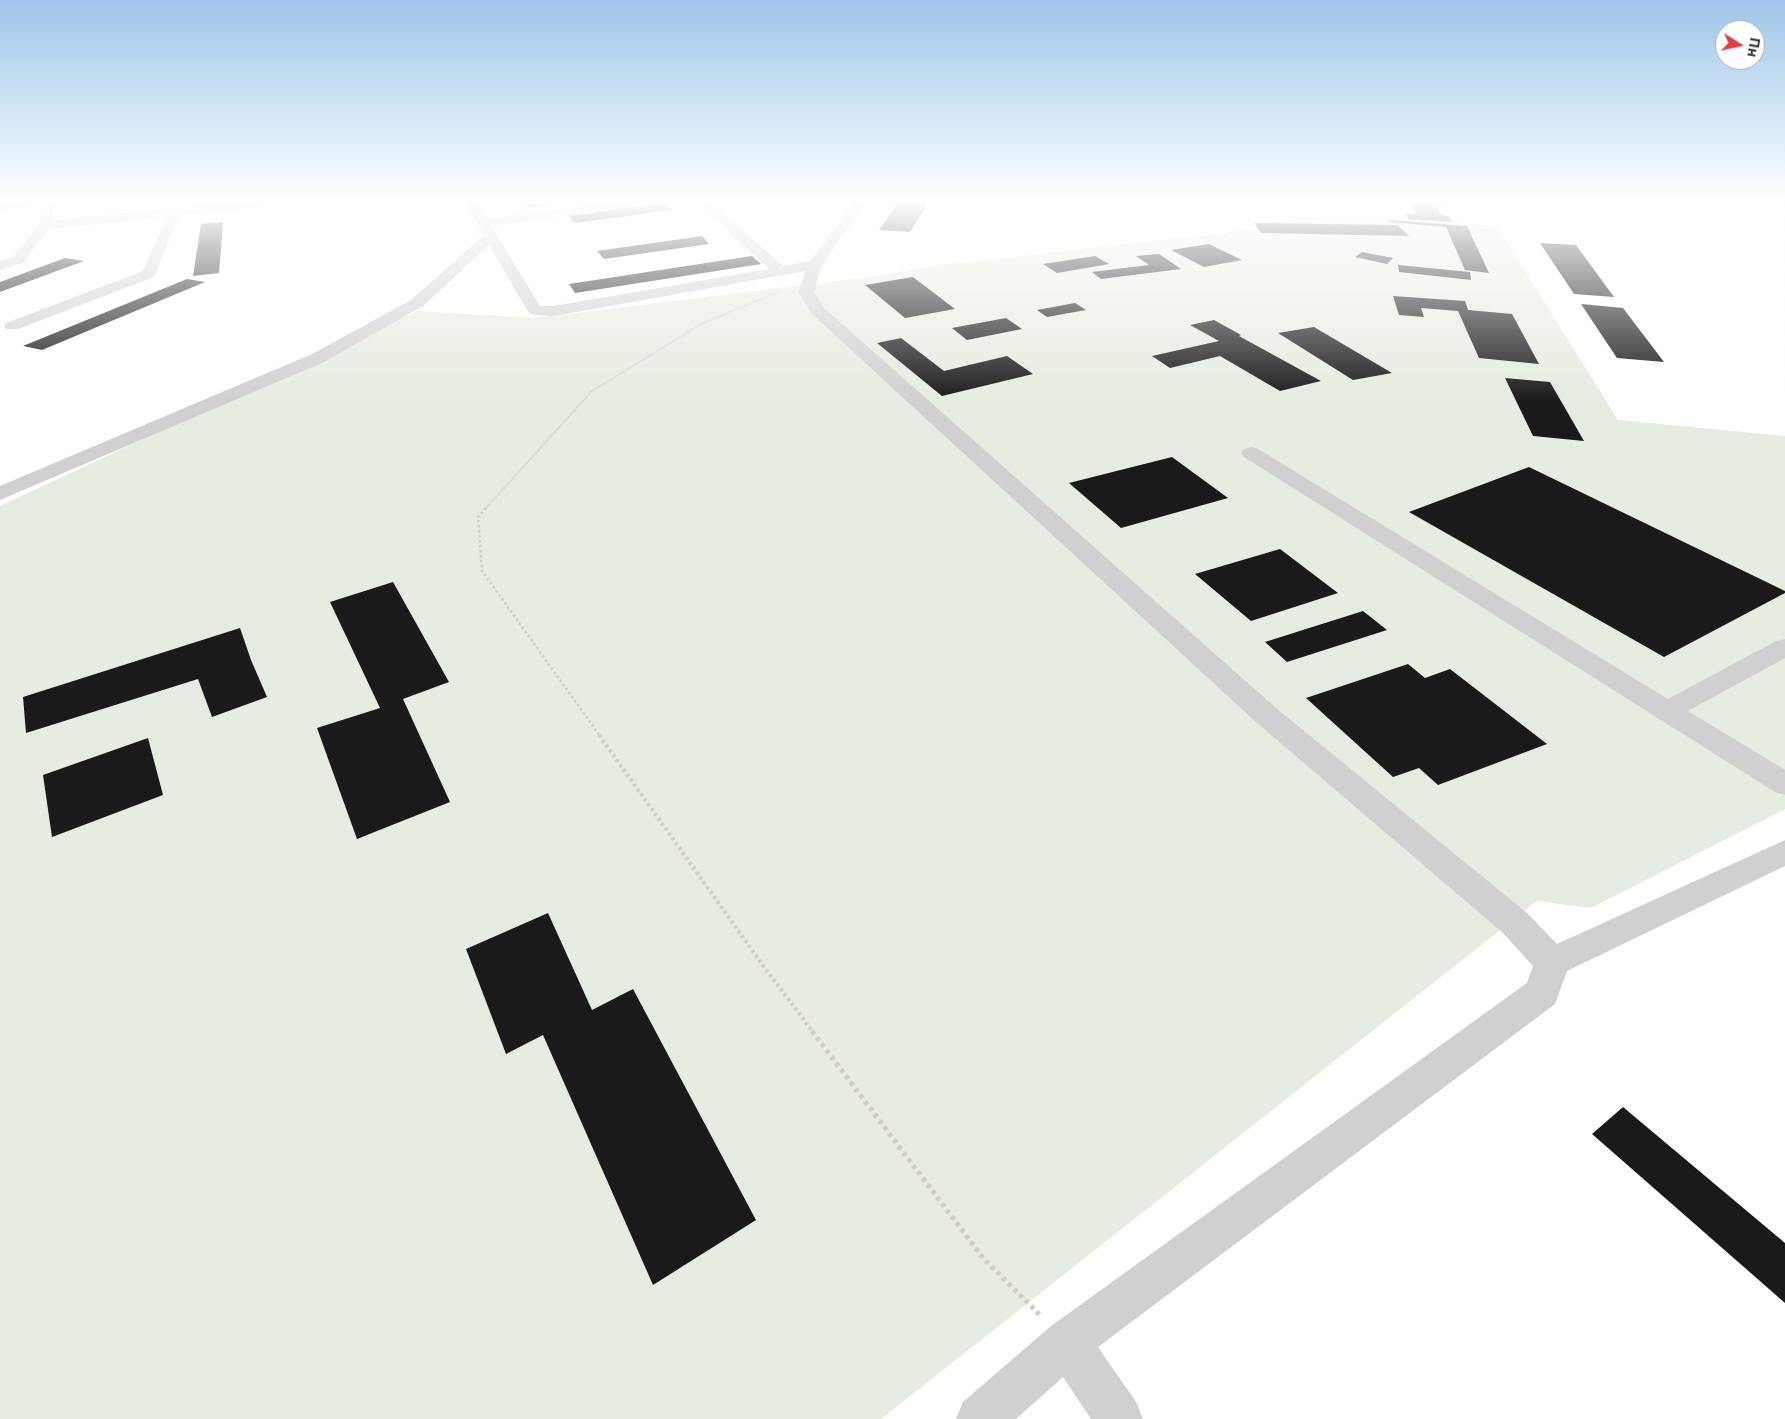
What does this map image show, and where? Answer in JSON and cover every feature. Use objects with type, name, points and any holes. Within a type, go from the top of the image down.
[{"type":"street","points":[[12,326],[149,274],[151,269]]},
{"type":"street","points":[[0,494],[318,358],[417,303],[449,269]]},
{"type":"street","points":[[511,269],[535,310],[543,312],[780,271],[812,272]]},
{"type":"street","points":[[814,269],[806,292],[818,311],[1266,715],[1516,923],[1552,962]]},
{"type":"street","points":[[1251,453],[1785,784]]},
{"type":"street","points":[[1667,711],[1785,646]]},
{"type":"street","points":[[980,1419],[1067,1342],[1542,992],[1552,962],[1785,852]]},
{"type":"street","points":[[1067,1342],[1118,1419]]},
{"type":"path","points":[[812,272],[703,323],[592,391],[478,517],[482,571],[764,967],[983,1258],[1067,1342]]},
{"type":"shaded area","points":[[916,269],[1524,269],[1618,420],[1785,436],[1785,809],[1591,908],[1537,901],[881,1419],[0,1419],[0,506],[417,311],[535,318],[861,278]]},
{"type":"building","points":[[35,269],[62,269],[0,292],[0,282]]},
{"type":"building","points":[[194,269],[219,269],[219,273],[193,276]]},
{"type":"building","points":[[666,269],[728,269],[575,293],[569,284]]},
{"type":"building","points":[[1051,269],[1079,269],[1057,273]]},
{"type":"building","points":[[1115,269],[1179,269],[1101,279],[1092,272]]},
{"type":"building","points":[[1399,269],[1441,269],[1470,272],[1471,280],[1399,272]]},
{"type":"building","points":[[1487,269],[1489,273],[1465,270]]},
{"type":"building","points":[[1557,269],[1594,269],[1614,297],[1574,294]]},
{"type":"building","points":[[913,277],[955,309],[905,318],[865,285]]},
{"type":"building","points":[[187,279],[205,282],[42,350],[23,346]]},
{"type":"building","points":[[1393,296],[1465,301],[1468,310],[1512,314],[1539,364],[1479,358],[1458,311],[1421,308],[1424,317],[1399,315]]},
{"type":"building","points":[[1075,303],[1086,310],[1047,317],[1037,310]]},
{"type":"building","points":[[1581,304],[1623,308],[1664,362],[1617,358]]},
{"type":"building","points":[[1006,318],[1022,329],[967,340],[952,328]]},
{"type":"building","points":[[1214,320],[1241,335],[1239,336],[1321,381],[1280,391],[1220,356],[1170,368],[1152,356],[1219,341],[1190,325]]},
{"type":"building","points":[[1314,327],[1392,373],[1353,380],[1278,333]]},
{"type":"building","points":[[901,338],[944,371],[1007,356],[1033,374],[942,396],[877,343]]},
{"type":"building","points":[[1505,378],[1550,382],[1584,441],[1533,436]]},
{"type":"building","points":[[1172,457],[1228,498],[1121,528],[1069,483]]},
{"type":"building","points":[[1529,467],[1785,591],[1785,593],[1664,657],[1409,512]]},
{"type":"building","points":[[1280,549],[1338,593],[1251,621],[1195,574]]},
{"type":"building","points":[[393,582],[449,682],[403,699],[450,802],[357,839],[317,728],[380,708],[330,602]]},
{"type":"building","points":[[1363,611],[1387,630],[1287,662],[1265,642]]},
{"type":"building","points":[[240,628],[267,697],[212,717],[198,679],[26,733],[23,697]]},
{"type":"building","points":[[1408,664],[1425,678],[1450,669],[1547,744],[1438,785],[1419,768],[1393,777],[1306,698]]},
{"type":"building","points":[[148,738],[163,795],[52,837],[43,775]]},
{"type":"building","points":[[548,913],[592,1010],[633,989],[756,1220],[653,1285],[543,1035],[506,1054],[466,949]]},
{"type":"building","points":[[1623,1107],[1785,1243],[1785,1303],[1592,1134]]}]
